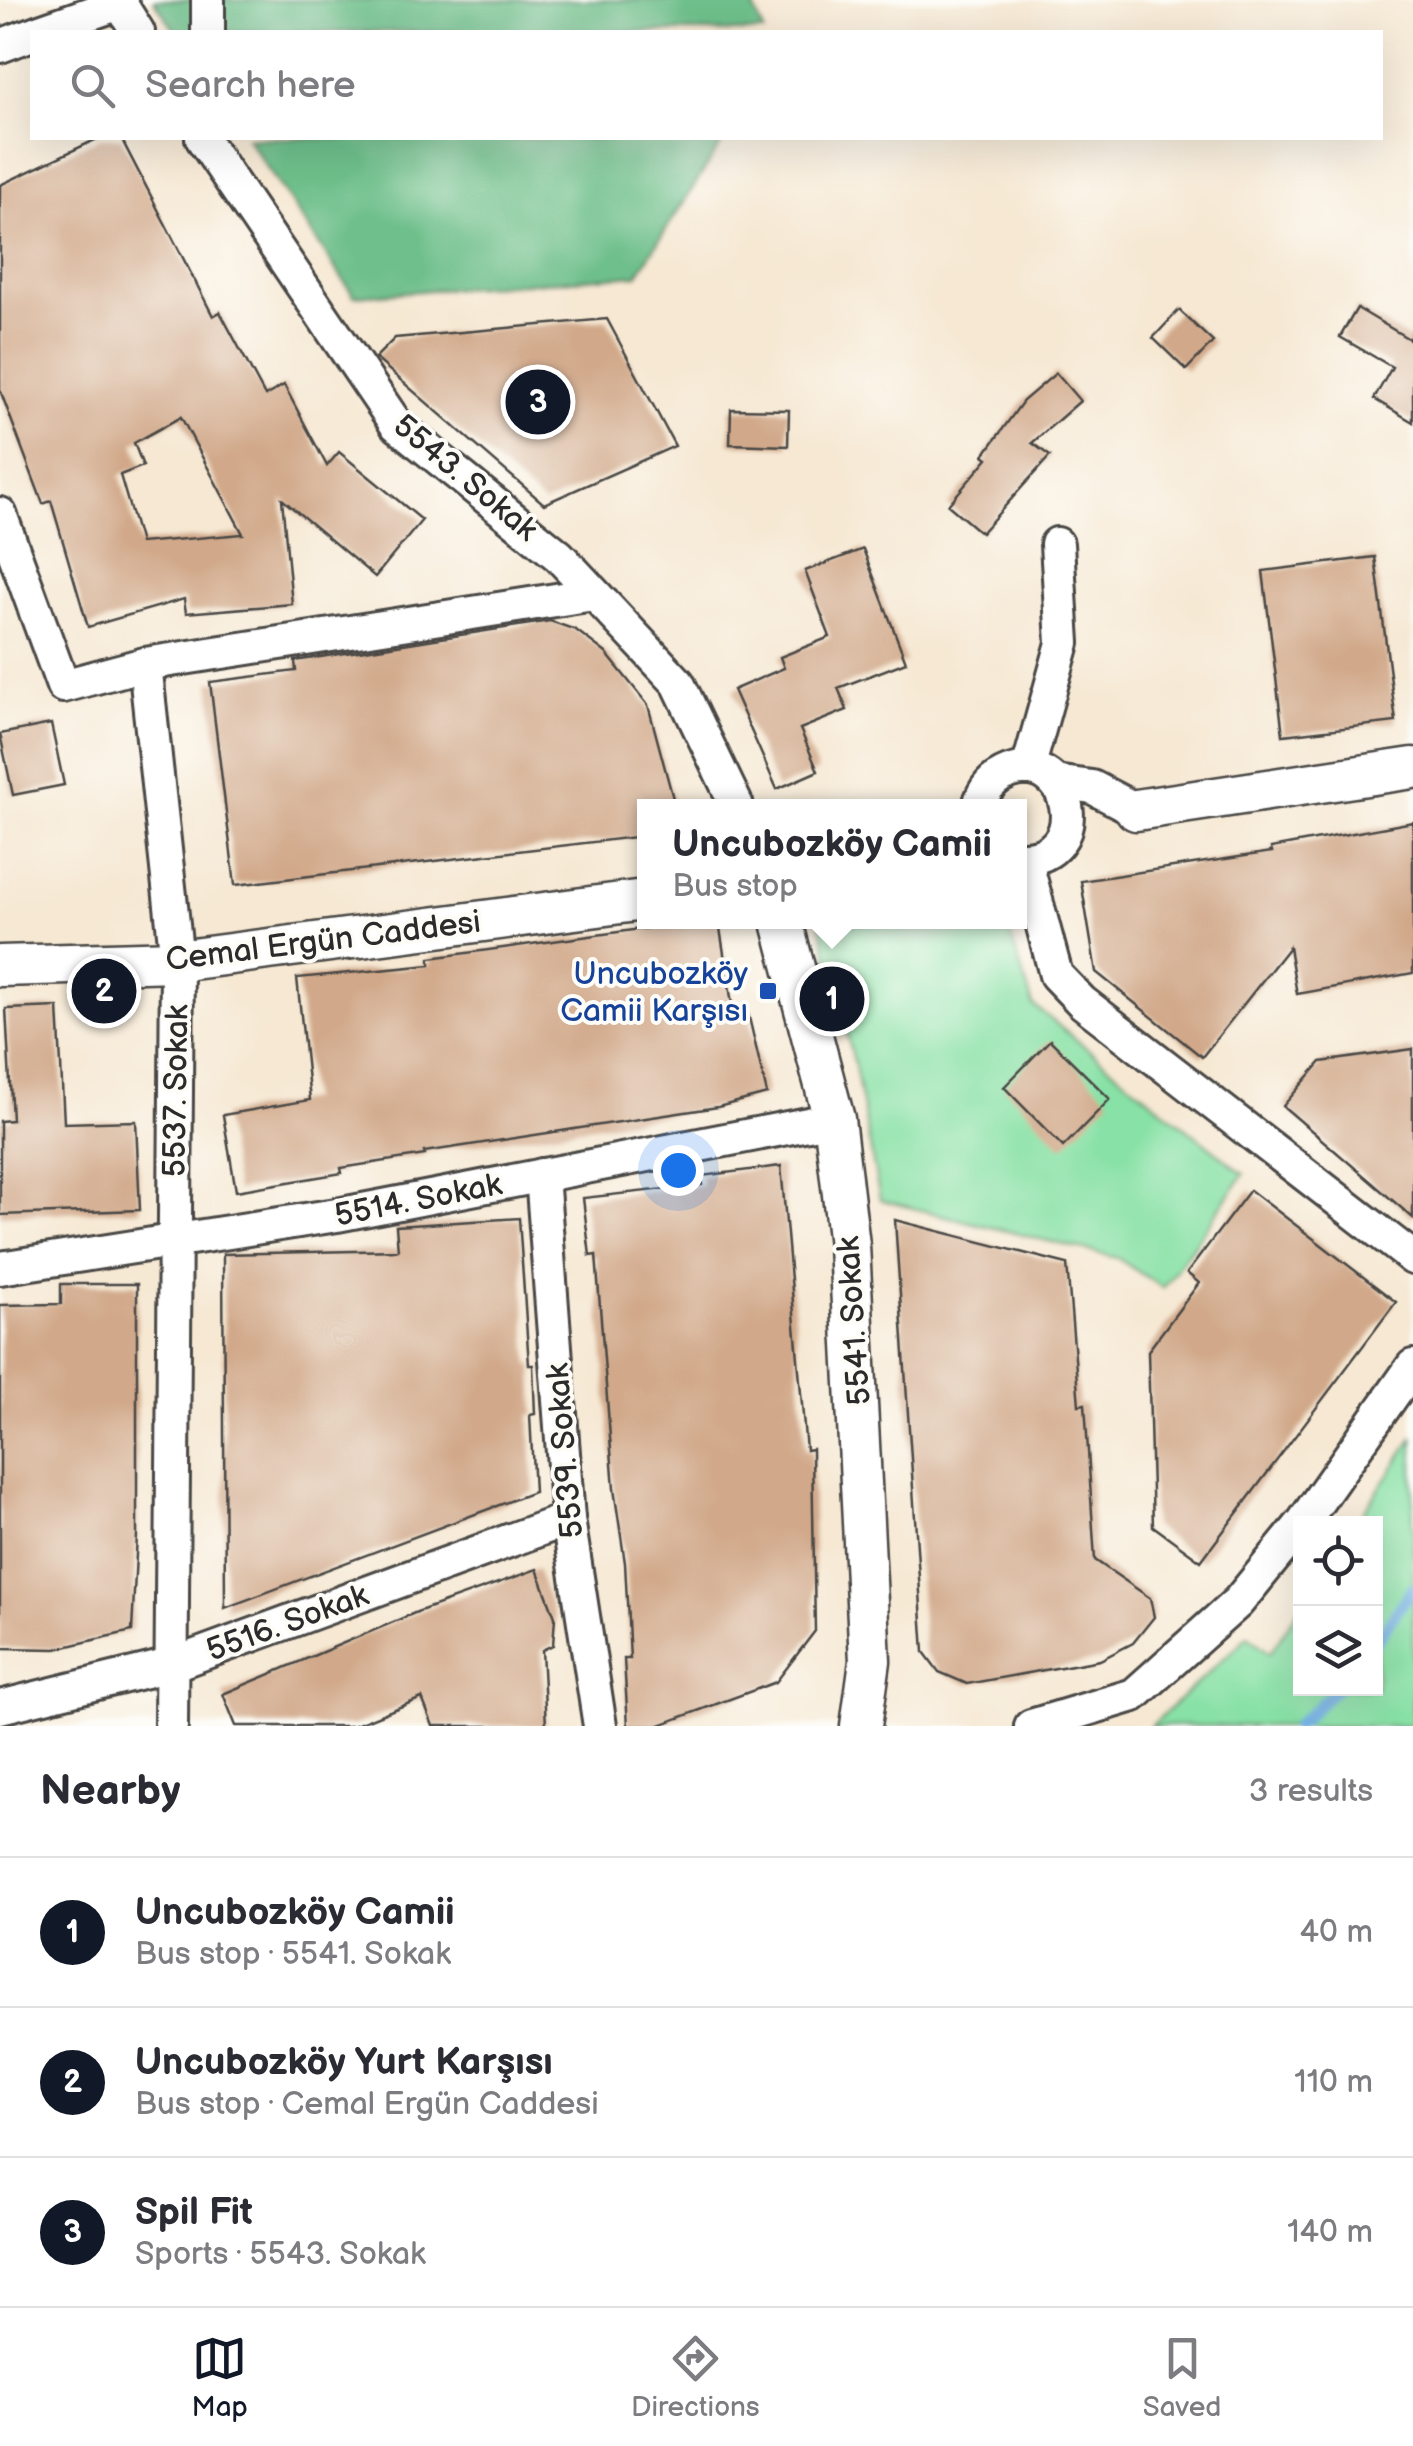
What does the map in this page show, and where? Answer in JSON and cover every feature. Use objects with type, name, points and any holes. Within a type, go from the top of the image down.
[{"type":"street","points":[[208,0],[208,30]]},
{"type":"street","points":[[43,30],[119,1],[137,30]]},
{"type":"street","points":[[0,46],[30,35]]},
{"type":"street","name":"5543. Sokak","points":[[203,140],[396,424],[559,556],[678,683],[734,799]]},
{"type":"street","points":[[220,140],[225,175]]},
{"type":"street","points":[[0,514],[64,686],[145,664],[594,594]]},
{"type":"street","points":[[1027,857],[1052,848],[1067,823],[1068,808],[1042,776],[1063,643],[1057,544]]},
{"type":"street","name":"5537. Sokak","points":[[145,664],[177,961],[171,1726]]},
{"type":"street","points":[[1067,823],[1413,768]]},
{"type":"street","points":[[982,799],[989,785],[1000,776],[1042,776],[1092,786],[1136,810]]},
{"type":"street","points":[[1027,876],[1056,975],[1082,1002],[1413,1258]]},
{"type":"street","name":"Cemal Ergün Caddesi","points":[[0,966],[177,961],[637,901]]},
{"type":"street","name":"5541. Sokak","points":[[784,929],[834,1119],[850,1245],[870,1661],[861,1726]]},
{"type":"street","name":"5514. Sokak","points":[[0,1268],[173,1243],[834,1119]]},
{"type":"street","name":"5539. Sokak","points":[[542,1174],[568,1519],[600,1726]]},
{"type":"street","points":[[1308,1516],[1413,1366]]},
{"type":"street","name":"5516. Sokak","points":[[0,1707],[174,1664],[568,1519]]},
{"type":"street","points":[[1031,1726],[1134,1695],[1238,1602],[1293,1536]]},
{"type":"green space","points":[[154,0],[751,0],[763,30],[175,30]]},
{"type":"green space","points":[[248,140],[724,140],[637,275],[354,296]]},
{"type":"green space","points":[[821,929],[1008,929],[1033,1005],[1244,1174],[1163,1288],[1117,1258],[880,1200],[855,1067]]},
{"type":"green space","points":[[1413,1438],[1413,1726],[1151,1726],[1248,1636],[1270,1653],[1293,1618],[1293,1696],[1383,1696],[1383,1516],[1361,1516]]},
{"type":"building","points":[[95,140],[122,140],[213,316],[220,312],[265,396],[284,385],[327,466],[339,452],[422,520],[375,577],[282,499],[292,604],[186,613],[184,599],[88,627],[51,501],[43,504],[0,390],[0,185]],"holes":[[[181,417],[243,534],[140,543],[120,475],[143,466],[134,443]]]},
{"type":"building","points":[[1357,308],[1409,339],[1413,331],[1413,422],[1374,399],[1392,367],[1340,337]]},
{"type":"building","points":[[1179,310],[1213,342],[1186,370],[1153,338]]},
{"type":"building","points":[[607,319],[675,446],[544,504],[375,358],[395,338]]},
{"type":"building","points":[[1056,373],[1080,401],[1032,443],[1050,456],[981,533],[948,505],[988,458],[984,455],[1023,401]]},
{"type":"building","points":[[731,409],[789,410],[788,446],[730,444]]},
{"type":"building","points":[[863,549],[906,662],[838,688],[847,710],[800,729],[818,771],[777,789],[733,690],[784,668],[780,657],[830,637],[805,571]]},
{"type":"building","points":[[1375,557],[1396,722],[1283,735],[1263,571]]},
{"type":"building","points":[[550,621],[576,630],[606,653],[648,705],[673,799],[637,799],[637,837],[235,885],[210,682],[296,671],[295,661]]},
{"type":"building","points":[[51,724],[64,785],[13,795],[0,734]]},
{"type":"building","points":[[1413,822],[1413,973],[1297,994],[1289,947],[1202,1057],[1096,972],[1081,881],[1272,852],[1271,848]]},
{"type":"building","points":[[640,929],[720,929],[734,1017],[748,1013],[767,1094],[718,1107],[424,1152],[425,1155],[341,1168],[342,1173],[236,1191],[223,1115],[310,1100],[297,978],[430,965],[430,958]]},
{"type":"building","points":[[58,1007],[64,1123],[136,1121],[140,1210],[0,1215],[0,1121],[12,1120],[6,1009]]},
{"type":"building","points":[[1050,1040],[1110,1099],[1063,1147],[1004,1087]]},
{"type":"building","points":[[1413,1049],[1413,1218],[1283,1106],[1321,1062]]},
{"type":"building","points":[[781,1166],[806,1450],[812,1449],[815,1631],[776,1682],[657,1726],[628,1726],[624,1659],[630,1659],[625,1563],[614,1489],[596,1255],[590,1256],[583,1198],[702,1185],[701,1176]]},
{"type":"building","points":[[1250,1190],[1396,1302],[1201,1561],[1153,1526],[1148,1351],[1199,1283],[1187,1273]]},
{"type":"building","points":[[519,1218],[529,1365],[533,1365],[535,1414],[530,1415],[534,1492],[225,1608],[223,1254],[398,1250],[396,1226]]},
{"type":"building","points":[[895,1220],[1067,1264],[1079,1405],[1085,1404],[1095,1560],[1150,1598],[1154,1617],[1133,1643],[1100,1660],[967,1684],[939,1672],[924,1652]]},
{"type":"building","points":[[61,1284],[137,1284],[137,1535],[132,1631],[56,1649],[0,1648],[0,1305],[61,1304]]},
{"type":"building","points":[[537,1569],[555,1617],[553,1645],[542,1650],[546,1726],[433,1726],[422,1698],[353,1726],[236,1726],[223,1694],[417,1612]]},
{"type":"waterway","points":[[1383,1631],[1413,1588]]},
{"type":"waterway","points":[[1296,1726],[1328,1696]]},
{"type":"place","name":"Spil Fit","points":[[538,402]]},
{"type":"place","name":"Uncubozköy Yurt Karşısı","points":[[104,991]]},
{"type":"place","name":"Uncubozköy Camii Karşısı","points":[[768,991]]},
{"type":"place","name":"Uncubozköy Camii","points":[[832,999]]}]
